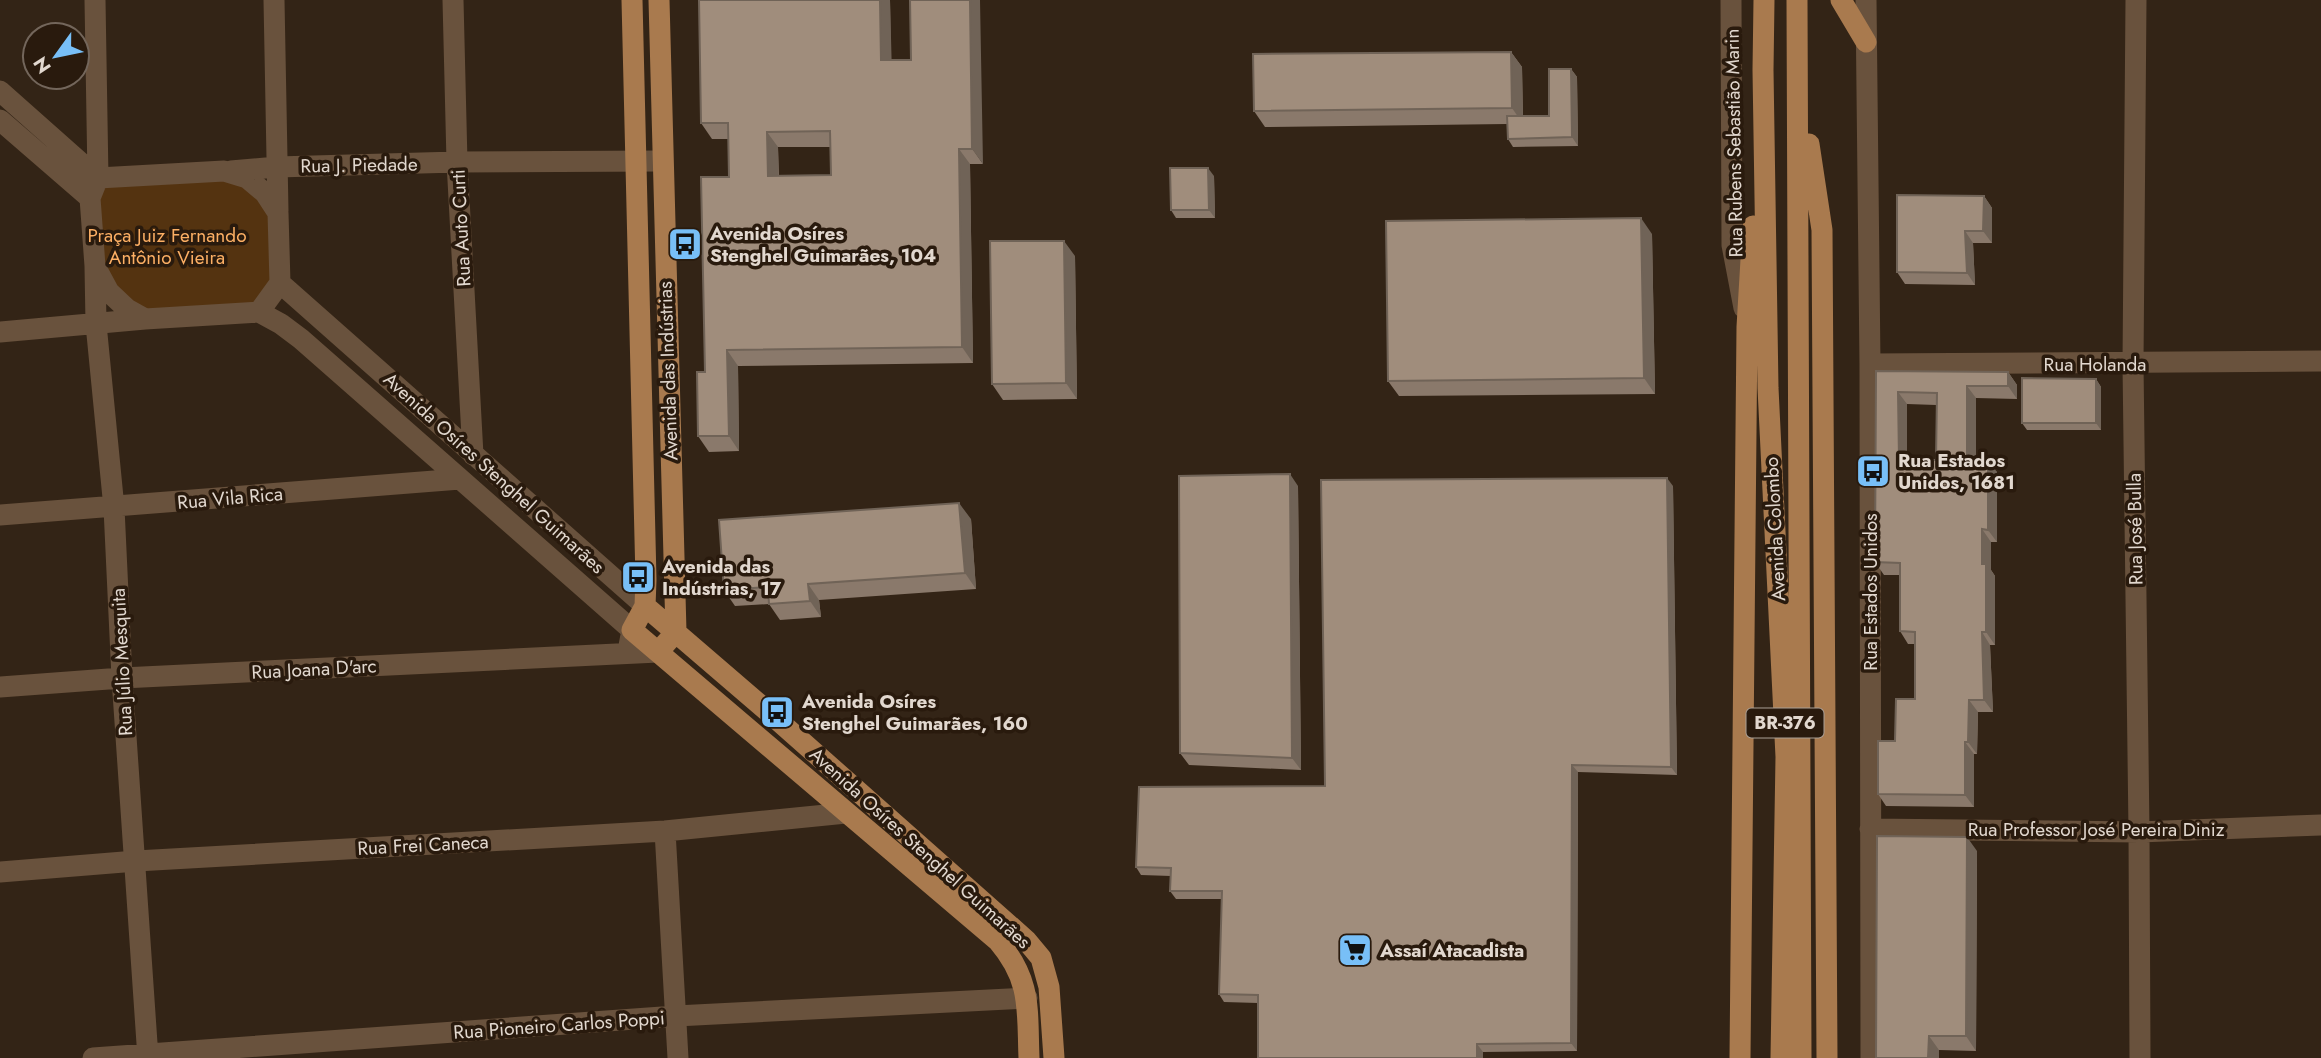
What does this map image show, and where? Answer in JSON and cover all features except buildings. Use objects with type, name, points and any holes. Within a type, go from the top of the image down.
[{"type":"main road","name":"Avenida das Indústrias","points":[[632,0],[645,606],[632,630]]},
{"type":"main road","name":"Avenida das Indústrias","points":[[659,0],[676,632]]},
{"type":"main road","name":"Avenida Colombo","points":[[1764,0],[1768,388],[1786,757],[1781,1058]]},
{"type":"main road","name":"Avenida Colombo","points":[[1797,0],[1801,1058]]},
{"type":"main road","points":[[1841,0],[1866,42]]},
{"type":"main road","points":[[1740,1058],[1747,327],[1763,70]]},
{"type":"main road","points":[[1798,73],[1822,230],[1827,1058]]},
{"type":"main road","name":"Avenida Osíres Stenghel Guimarães","points":[[645,606],[1026,940],[1041,958],[1048,986],[1054,1058]]},
{"type":"main road","name":"Avenida Osíres Stenghel Guimarães","points":[[632,630],[999,941],[1014,960],[1027,998],[1029,1058]]},
{"type":"main road","points":[[658,652],[676,632]]},
{"type":"street","points":[[95,0],[95,266],[109,292],[127,309],[145,319]]},
{"type":"street","points":[[0,332],[259,312],[280,283],[274,0]]},
{"type":"street","name":"Rua Auto Curti","points":[[453,0],[457,162],[473,455]]},
{"type":"street","name":"Rua Rubens Sebastião Marin","points":[[1731,0],[1732,245],[1747,327]]},
{"type":"street","name":"Rua Estados Unidos","points":[[1866,0],[1870,364],[1871,1058]]},
{"type":"street","name":"Rua José Bulla","points":[[2136,0],[2133,363],[2140,1058]]},
{"type":"street","points":[[0,91],[94,188]]},
{"type":"street","points":[[0,120],[94,188],[224,171],[247,178],[265,193],[278,212]]},
{"type":"street","name":"Rua J. Piedade","points":[[224,171],[457,162],[662,161]]},
{"type":"street","name":"Rua Júlio Mesquita","points":[[95,266],[96,324],[114,508],[122,678],[147,1056]]},
{"type":"street","name":"Avenida Osíres Stenghel Guimarães","points":[[280,283],[645,606]]},
{"type":"street","name":"Avenida Osíres Stenghel Guimarães","points":[[259,312],[301,339],[632,630]]},
{"type":"street","name":"Rua Holanda","points":[[1870,364],[2321,362]]},
{"type":"street","name":"Rua Vila Rica","points":[[0,515],[460,479]]},
{"type":"street","points":[[627,654],[632,630]]},
{"type":"street","name":"Rua Joana D'arc","points":[[0,687],[122,678],[658,652]]},
{"type":"street","name":"Rua Frei Caneca","points":[[0,872],[136,861],[665,831],[846,813]]},
{"type":"street","name":"Rua Professor José Pereira Diniz","points":[[1870,828],[2139,832],[2321,825]]},
{"type":"street","points":[[665,831],[678,1058]]},
{"type":"street","name":"Rua Pioneiro Carlos Poppi","points":[[93,1058],[676,1016],[1027,998]]},
{"type":"green space","name":"Praça Juiz Fernando Antônio Vieira","points":[[224,171],[265,193],[280,283],[259,312],[145,319],[95,266],[98,178]]},
{"type":"place","name":"Avenida Osíres Stenghel Guimarães, 104","points":[[685,244]]},
{"type":"place","name":"Rua Estados Unidos, 1681","points":[[1873,471]]},
{"type":"place","name":"Avenida das Indústrias, 17","points":[[638,577]]},
{"type":"place","name":"Avenida Osíres Stenghel Guimarães, 160","points":[[777,712]]},
{"type":"place","name":"Assaí Atacadista","points":[[1355,950]]}]
